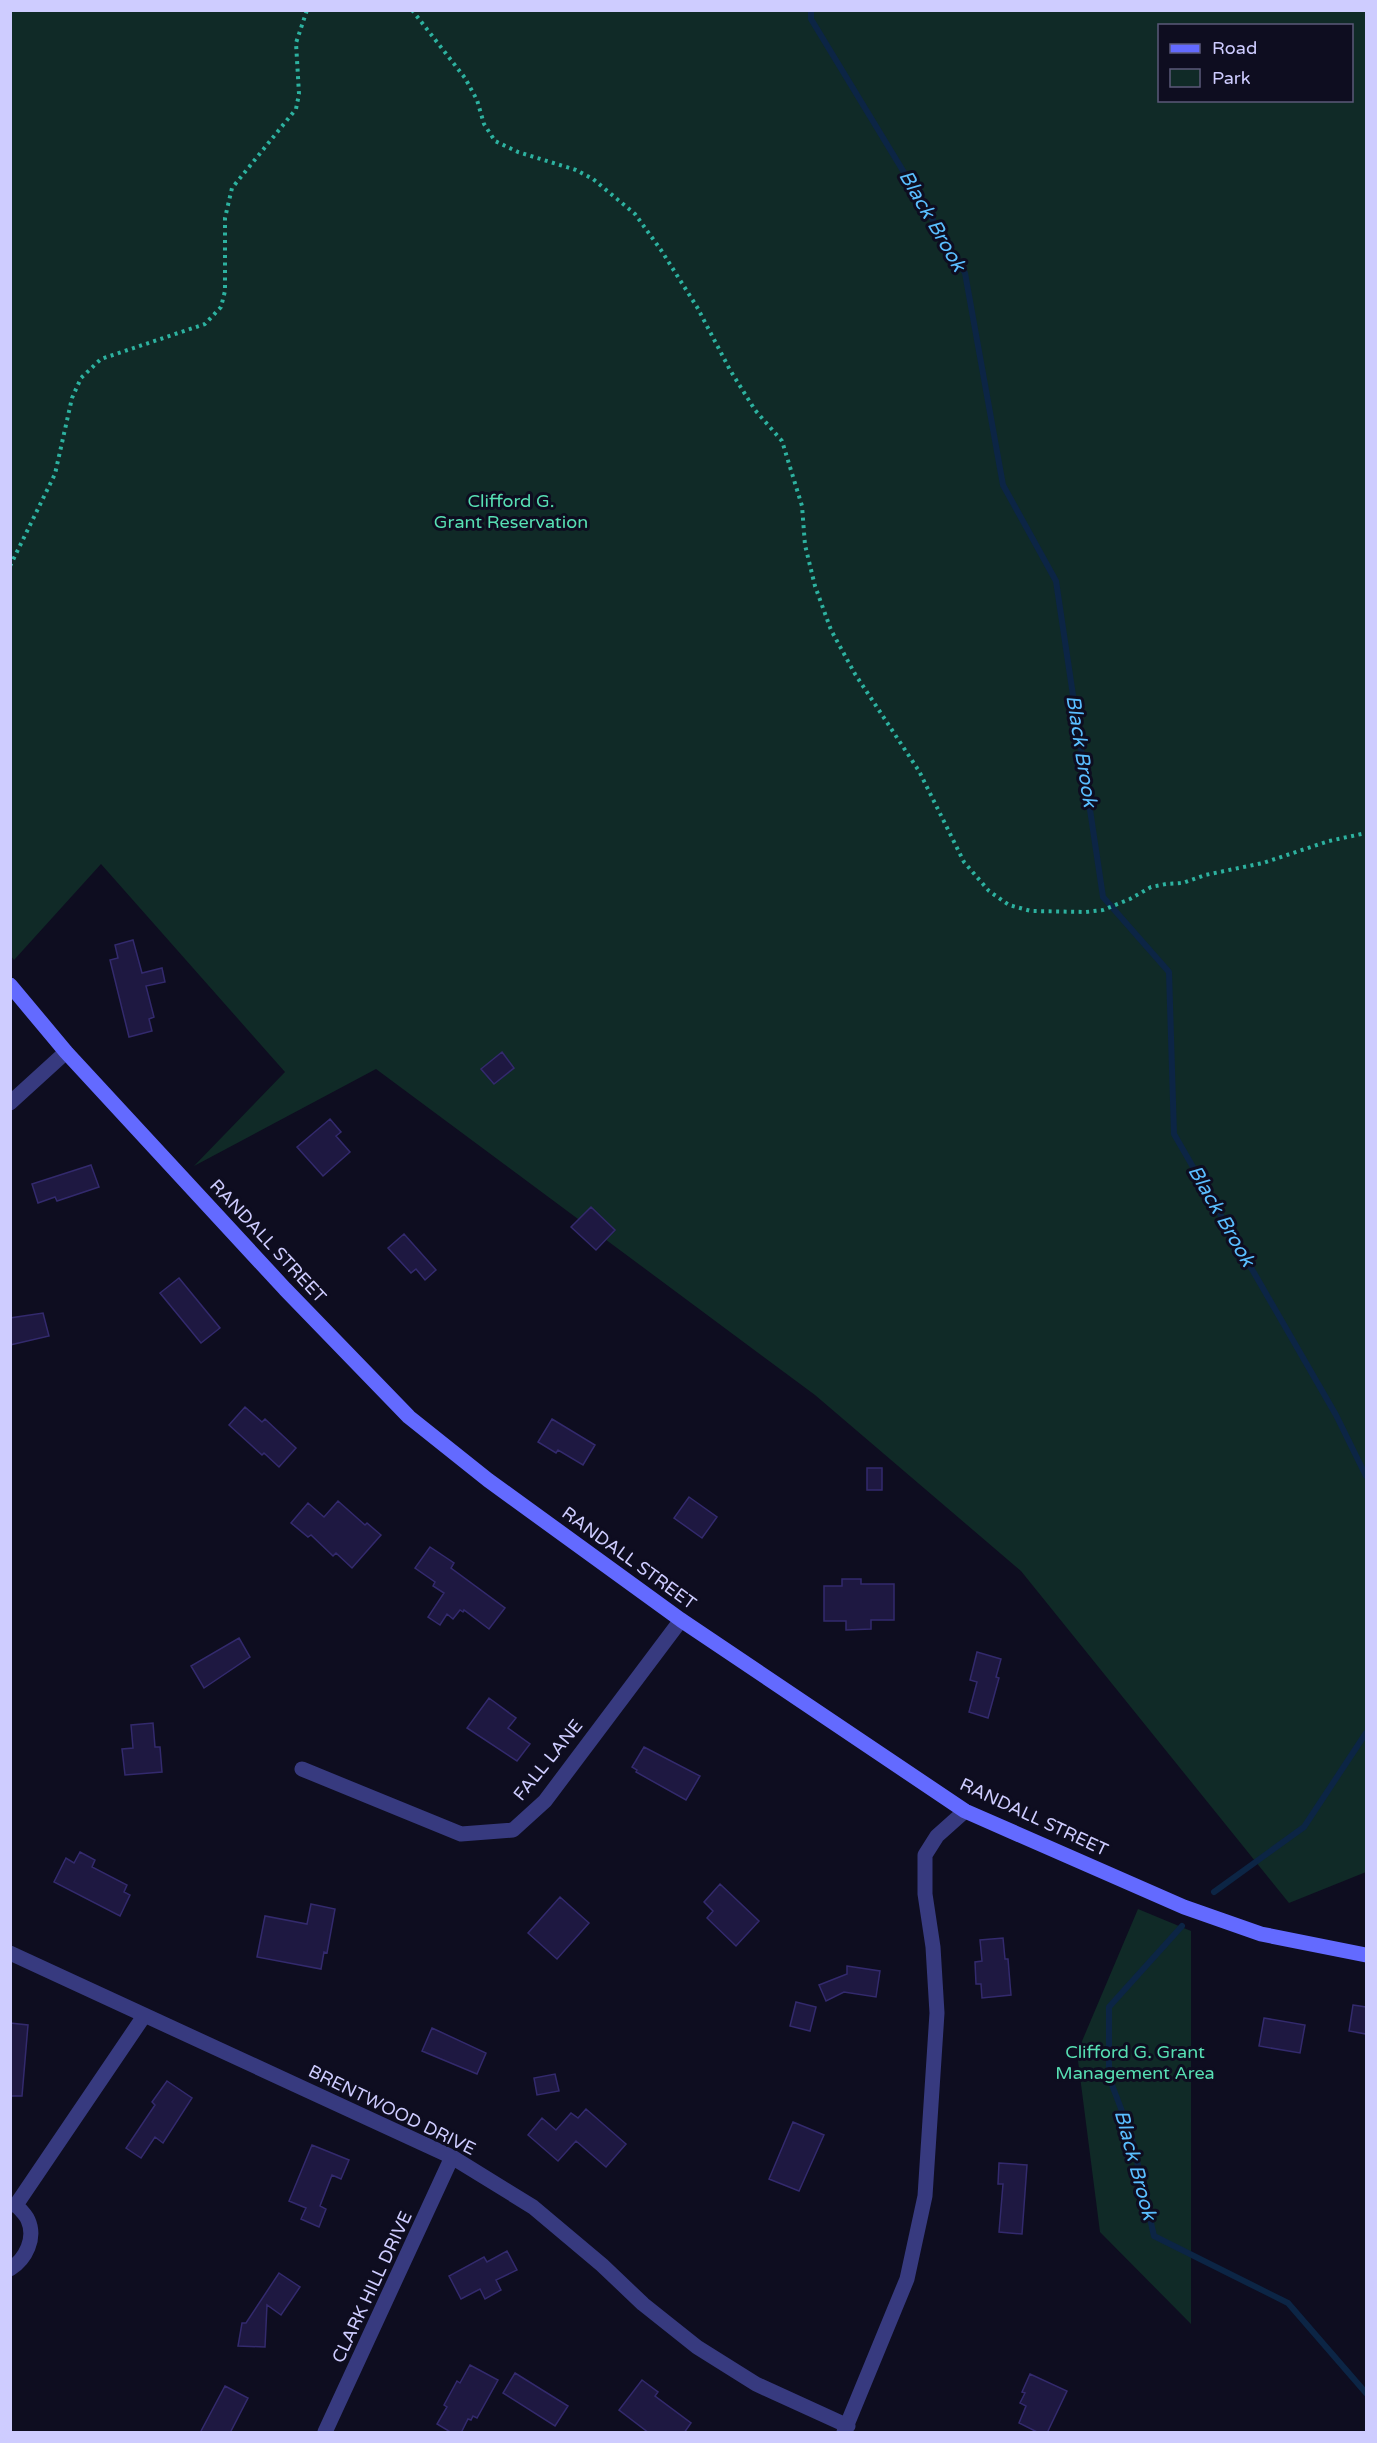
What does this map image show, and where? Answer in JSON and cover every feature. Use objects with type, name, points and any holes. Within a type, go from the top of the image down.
[{"type":"street","name":"RANDALL STREET","points":[[10,985],[66,1052],[285,1289],[409,1417],[488,1480],[681,1620],[965,1811],[1184,1907],[1261,1934],[1366,1955]]},
{"type":"street","points":[[10,1102],[66,1052]]},
{"type":"street","name":"FALL LANE","points":[[302,1769],[461,1834],[513,1830],[545,1801],[681,1620]]},
{"type":"street","points":[[846,2429],[907,2279],[926,2196],[937,2013],[933,1947],[925,1894],[925,1855],[937,1836],[965,1811]]},
{"type":"street","name":"BRENTWOOD DRIVE","points":[[10,1953],[452,2157],[533,2207],[602,2265],[643,2304],[697,2347],[756,2384],[846,2429]]},
{"type":"street","points":[[10,2269],[23,2259],[29,2247],[28,2219],[13,2205],[144,2016]]},
{"type":"street","name":"CLARK HILL DRIVE","points":[[325,2433],[452,2157]]},
{"type":"path","points":[[10,566],[55,474],[72,398],[81,378],[101,359],[205,324],[220,307],[225,291],[225,218],[232,188],[296,109],[299,94],[296,43],[307,10]]},
{"type":"path","points":[[412,10],[465,78],[477,100],[484,124],[495,141],[507,148],[576,170],[593,178],[635,214],[657,243],[697,307],[730,370],[755,410],[782,441],[802,506],[805,545],[817,594],[835,637],[855,674],[919,771],[958,852],[976,879],[996,897],[1017,908],[1039,912],[1103,910],[1151,887],[1183,883],[1204,875],[1263,864],[1329,841],[1366,833]]},
{"type":"green space","name":"Clifford G. Grant Reservation","points":[[10,11],[1366,11],[1366,1872],[1289,1903],[1021,1571],[815,1395],[376,1069],[194,1166],[285,1072],[101,864],[14,960],[11,956]]},
{"type":"green space","name":"Clifford G. Grant Management Area","points":[[1138,1909],[1191,1931],[1191,2324],[1100,2232],[1077,2053]]},
{"type":"building","points":[[133,940],[142,973],[162,968],[165,982],[146,986],[154,1017],[149,1019],[152,1031],[129,1037],[110,960],[118,958],[115,945]]},
{"type":"building","points":[[502,1052],[514,1068],[494,1084],[481,1069]]},
{"type":"building","points":[[330,1119],[341,1132],[336,1136],[350,1152],[323,1176],[297,1147]]},
{"type":"building","points":[[91,1165],[99,1187],[57,1201],[55,1197],[38,1203],[32,1184]]},
{"type":"building","points":[[591,1207],[615,1230],[596,1250],[571,1227]]},
{"type":"building","points":[[404,1234],[436,1270],[425,1280],[416,1269],[411,1273],[388,1248]]},
{"type":"building","points":[[179,1278],[220,1328],[201,1343],[160,1293]]},
{"type":"building","points":[[43,1313],[49,1336],[10,1345],[10,1318]]},
{"type":"building","points":[[245,1407],[262,1422],[265,1419],[296,1448],[279,1467],[229,1425]]},
{"type":"building","points":[[552,1419],[595,1445],[583,1465],[558,1450],[556,1453],[538,1442]]},
{"type":"building","points":[[867,1468],[882,1468],[882,1490],[867,1490]]},
{"type":"building","points":[[689,1497],[717,1517],[702,1538],[674,1518]]},
{"type":"building","points":[[338,1501],[365,1525],[367,1523],[381,1535],[352,1568],[336,1553],[333,1556],[311,1535],[308,1537],[291,1523],[308,1503],[324,1517]]},
{"type":"building","points":[[430,1547],[454,1563],[451,1568],[505,1608],[489,1629],[464,1610],[463,1612],[460,1610],[453,1619],[447,1614],[440,1625],[428,1617],[444,1593],[433,1586],[435,1582],[415,1568]]},
{"type":"building","points":[[842,1579],[861,1579],[861,1584],[894,1584],[894,1620],[871,1620],[871,1629],[846,1630],[846,1621],[824,1621],[824,1586],[842,1586]]},
{"type":"building","points":[[239,1638],[250,1657],[204,1688],[191,1666]]},
{"type":"building","points":[[977,1652],[1001,1659],[996,1677],[999,1678],[988,1718],[969,1712],[977,1682],[970,1680]]},
{"type":"building","points":[[489,1698],[516,1718],[508,1728],[530,1744],[517,1761],[467,1728]]},
{"type":"building","points":[[153,1723],[155,1747],[160,1747],[162,1772],[125,1775],[122,1749],[133,1748],[131,1725]]},
{"type":"building","points":[[644,1747],[700,1776],[686,1800],[636,1772],[637,1770],[632,1767]]},
{"type":"building","points":[[80,1852],[95,1860],[92,1867],[127,1885],[124,1892],[130,1895],[120,1916],[54,1882],[66,1858],[74,1863]]},
{"type":"building","points":[[720,1884],[759,1921],[736,1946],[707,1918],[713,1911],[704,1902]]},
{"type":"building","points":[[560,1897],[589,1923],[557,1959],[528,1933]]},
{"type":"building","points":[[311,1904],[335,1909],[327,1953],[324,1952],[321,1969],[257,1957],[265,1916],[307,1924]]},
{"type":"building","points":[[1003,1938],[1005,1959],[1008,1959],[1011,1995],[982,1998],[981,1984],[976,1984],[975,1962],[982,1961],[980,1940]]},
{"type":"building","points":[[847,1966],[880,1971],[876,1997],[844,1992],[826,2001],[819,1985],[847,1974]]},
{"type":"building","points":[[796,2002],[816,2007],[810,2031],[790,2026]]},
{"type":"building","points":[[1353,2005],[1366,2007],[1366,2034],[1349,2031]]},
{"type":"building","points":[[1264,2018],[1305,2025],[1300,2053],[1259,2046]]},
{"type":"building","points":[[10,2023],[28,2025],[22,2096],[10,2096]]},
{"type":"building","points":[[432,2028],[486,2053],[477,2074],[422,2051]]},
{"type":"building","points":[[555,2074],[559,2091],[537,2095],[534,2078]]},
{"type":"building","points":[[167,2081],[192,2098],[163,2143],[155,2137],[141,2158],[126,2148],[155,2105],[152,2102]]},
{"type":"building","points":[[586,2109],[626,2144],[606,2167],[576,2141],[558,2161],[528,2135],[542,2118],[556,2130],[571,2113],[578,2118]]},
{"type":"building","points":[[793,2122],[824,2135],[799,2191],[769,2179]]},
{"type":"building","points":[[312,2145],[349,2160],[341,2179],[332,2175],[320,2206],[326,2209],[319,2227],[301,2219],[306,2208],[289,2201]]},
{"type":"building","points":[[999,2163],[1027,2165],[1022,2234],[999,2232],[1003,2184],[998,2184]]},
{"type":"building","points":[[507,2251],[517,2270],[496,2280],[501,2290],[485,2299],[480,2289],[461,2299],[449,2276],[484,2257],[487,2262]]},
{"type":"building","points":[[279,2273],[300,2287],[281,2315],[267,2305],[265,2347],[238,2346],[242,2323],[246,2323]]},
{"type":"building","points":[[470,2365],[498,2380],[477,2418],[473,2416],[471,2420],[468,2419],[461,2433],[452,2433],[437,2424],[447,2407],[444,2405],[457,2381],[460,2383]]},
{"type":"building","points":[[515,2373],[568,2406],[555,2426],[503,2393]]},
{"type":"building","points":[[1030,2374],[1067,2391],[1047,2433],[1039,2433],[1019,2423],[1026,2406],[1020,2403],[1025,2393],[1022,2392]]},
{"type":"building","points":[[642,2380],[658,2392],[655,2396],[691,2423],[684,2433],[649,2433],[619,2410]]},
{"type":"building","points":[[225,2386],[248,2398],[230,2433],[200,2433]]},
{"type":"waterway","name":"Black Brook","points":[[811,10],[811,19],[965,273],[1003,485],[1056,581],[1103,897],[1169,972],[1174,1134],[1336,1415],[1366,1476]]},
{"type":"waterway","name":"Black Brook","points":[[1214,1892],[1304,1827],[1366,1733]]},
{"type":"waterway","name":"Black Brook","points":[[1182,1926],[1109,2007],[1109,2077],[1131,2135],[1154,2236],[1288,2303],[1366,2393]]}]
